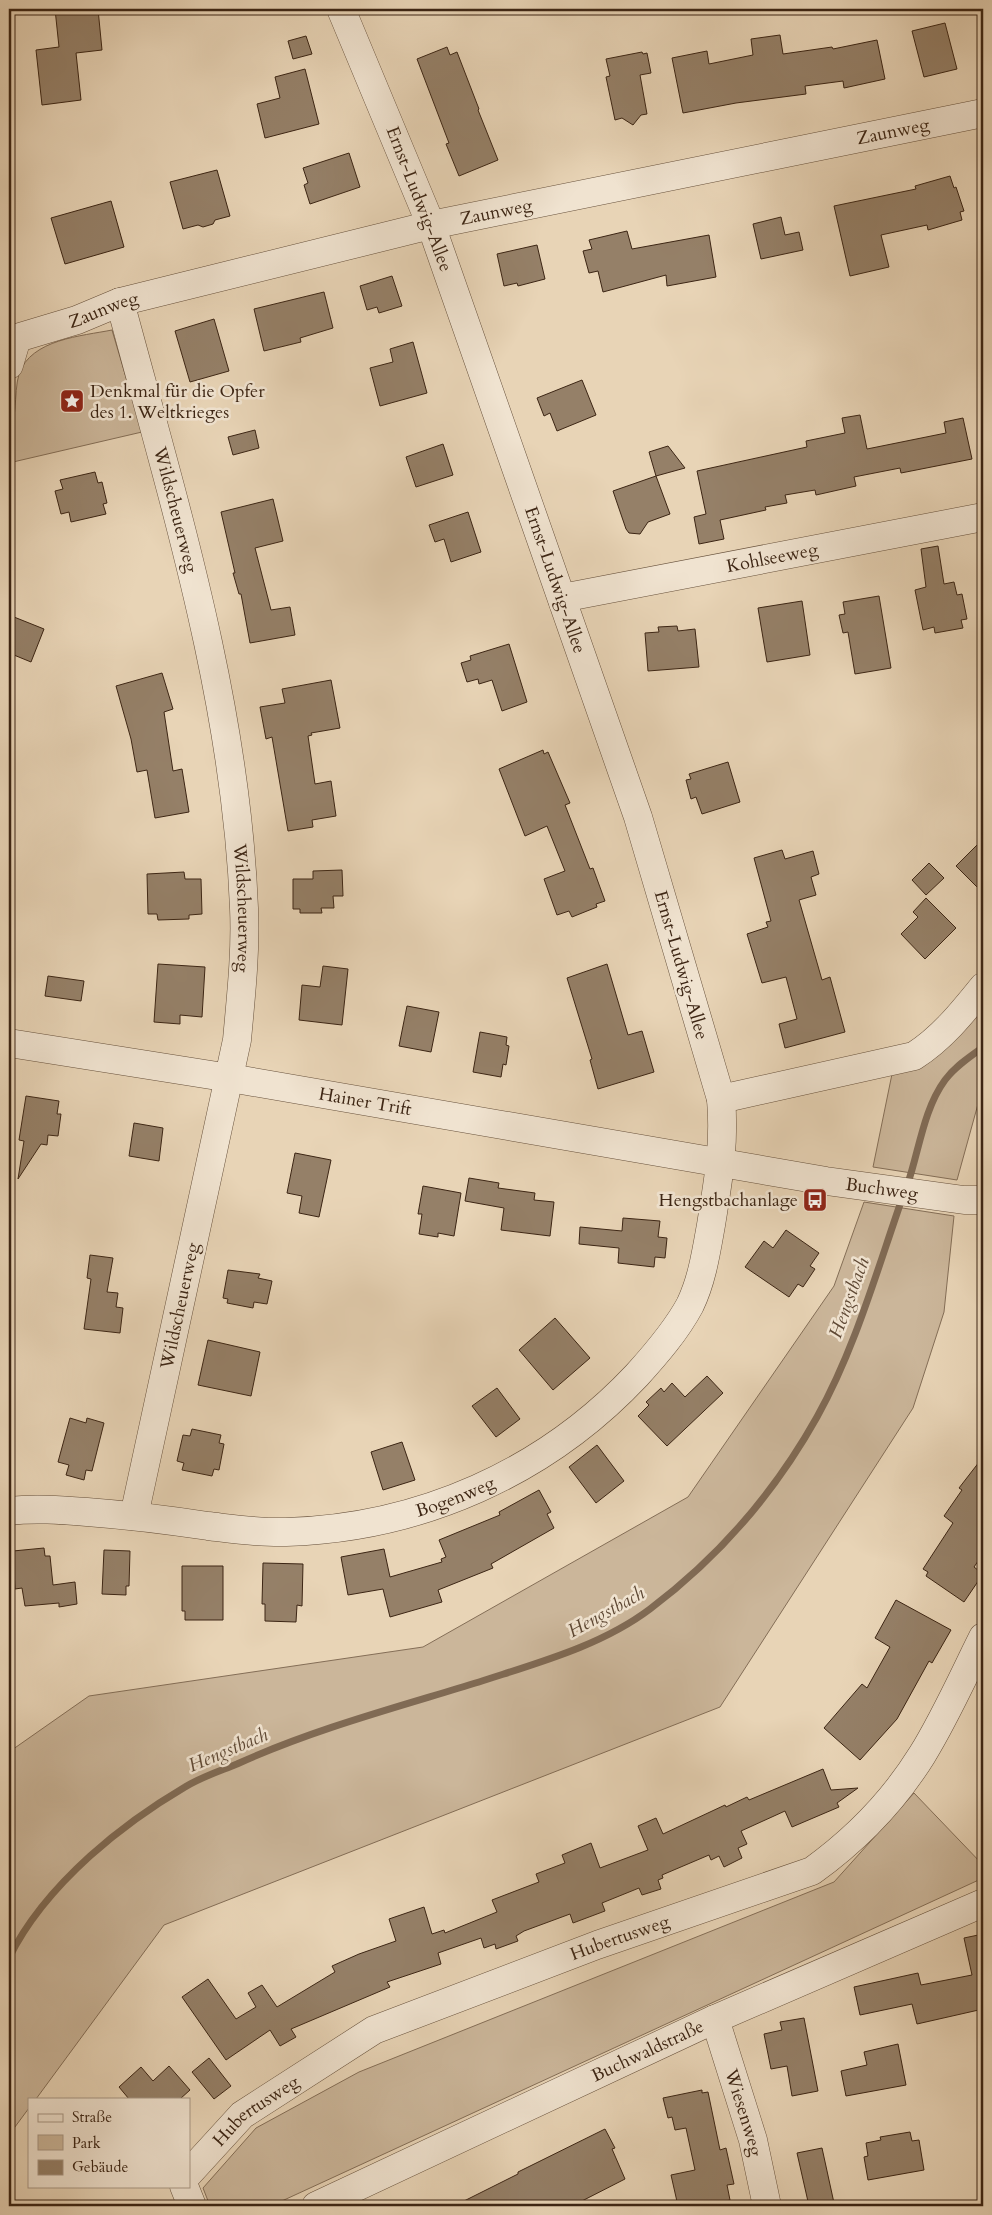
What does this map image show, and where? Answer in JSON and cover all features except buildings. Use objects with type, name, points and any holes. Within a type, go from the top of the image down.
[{"type":"street","name":"Ernst-Ludwig-Allee","points":[[341,9],[431,225],[638,817],[721,1099],[724,1131],[721,1164]]},
{"type":"street","name":"Zaunweg","points":[[13,332],[77,320],[120,302],[431,225],[983,113]]},
{"type":"street","name":"Wildscheuerweg","points":[[120,302],[189,563],[210,655],[239,837],[244,909],[242,984],[237,1040],[134,1516]]},
{"type":"street","points":[[9,365],[13,332]]},
{"type":"street","name":"Kohlseeweg","points":[[562,598],[983,517]]},
{"type":"street","points":[[721,1099],[914,1056],[931,1045],[952,1024],[983,987]]},
{"type":"street","name":"Hainer Trift","points":[[9,1043],[230,1078],[721,1164]]},
{"type":"street","name":"Buchweg","points":[[721,1164],[925,1195],[983,1200]]},
{"type":"street","name":"Bogenweg","points":[[9,1511],[48,1510],[134,1516],[251,1531],[285,1532],[333,1528],[397,1517],[473,1491],[510,1474],[564,1438],[605,1406],[653,1357],[676,1328],[699,1284],[721,1164]]},
{"type":"street","name":"Hubertusweg","points":[[190,2172],[242,2115],[374,2030],[598,1946],[812,1871],[837,1853],[866,1825],[904,1780],[921,1756],[983,1637]]},
{"type":"street","name":"Buchwaldstraße","points":[[316,2206],[715,2019],[983,1903]]},
{"type":"street","name":"Wiesenweg","points":[[715,2019],[753,2140],[767,2206]]},
{"type":"street","points":[[185,2188],[192,2206]]},
{"type":"green space","points":[[112,330],[142,432],[13,462],[12,435],[17,386],[19,374],[25,362],[34,353],[59,341]]},
{"type":"green space","points":[[983,1005],[983,1086],[957,1180],[873,1167],[892,1074]]},
{"type":"green space","points":[[864,1202],[954,1216],[944,1312],[913,1408],[720,1707],[164,1925],[37,2098],[28,2098],[28,2109],[9,2135],[9,1752],[89,1696],[423,1647],[688,1497],[834,1286]]},
{"type":"green space","points":[[914,1793],[983,1865],[983,1878],[271,2206],[210,2206],[203,2188],[256,2128],[359,2072],[834,1882]]},
{"type":"waterway","name":"Hengstbach","points":[[907,1186],[931,1104],[953,1070],[983,1047]]},
{"type":"waterway","name":"Hengstbach","points":[[9,1958],[35,1916],[78,1867],[101,1846],[136,1819],[191,1783],[266,1751],[326,1729],[479,1682],[568,1652],[631,1622],[675,1589],[699,1568],[744,1522],[801,1445],[831,1391],[843,1364],[903,1196]]},
{"type":"place","name":"Denkmal für die Opfer des 1. Weltkrieges","points":[[72,401]]},
{"type":"place","name":"Hengstbachanlage","points":[[815,1200]]}]
